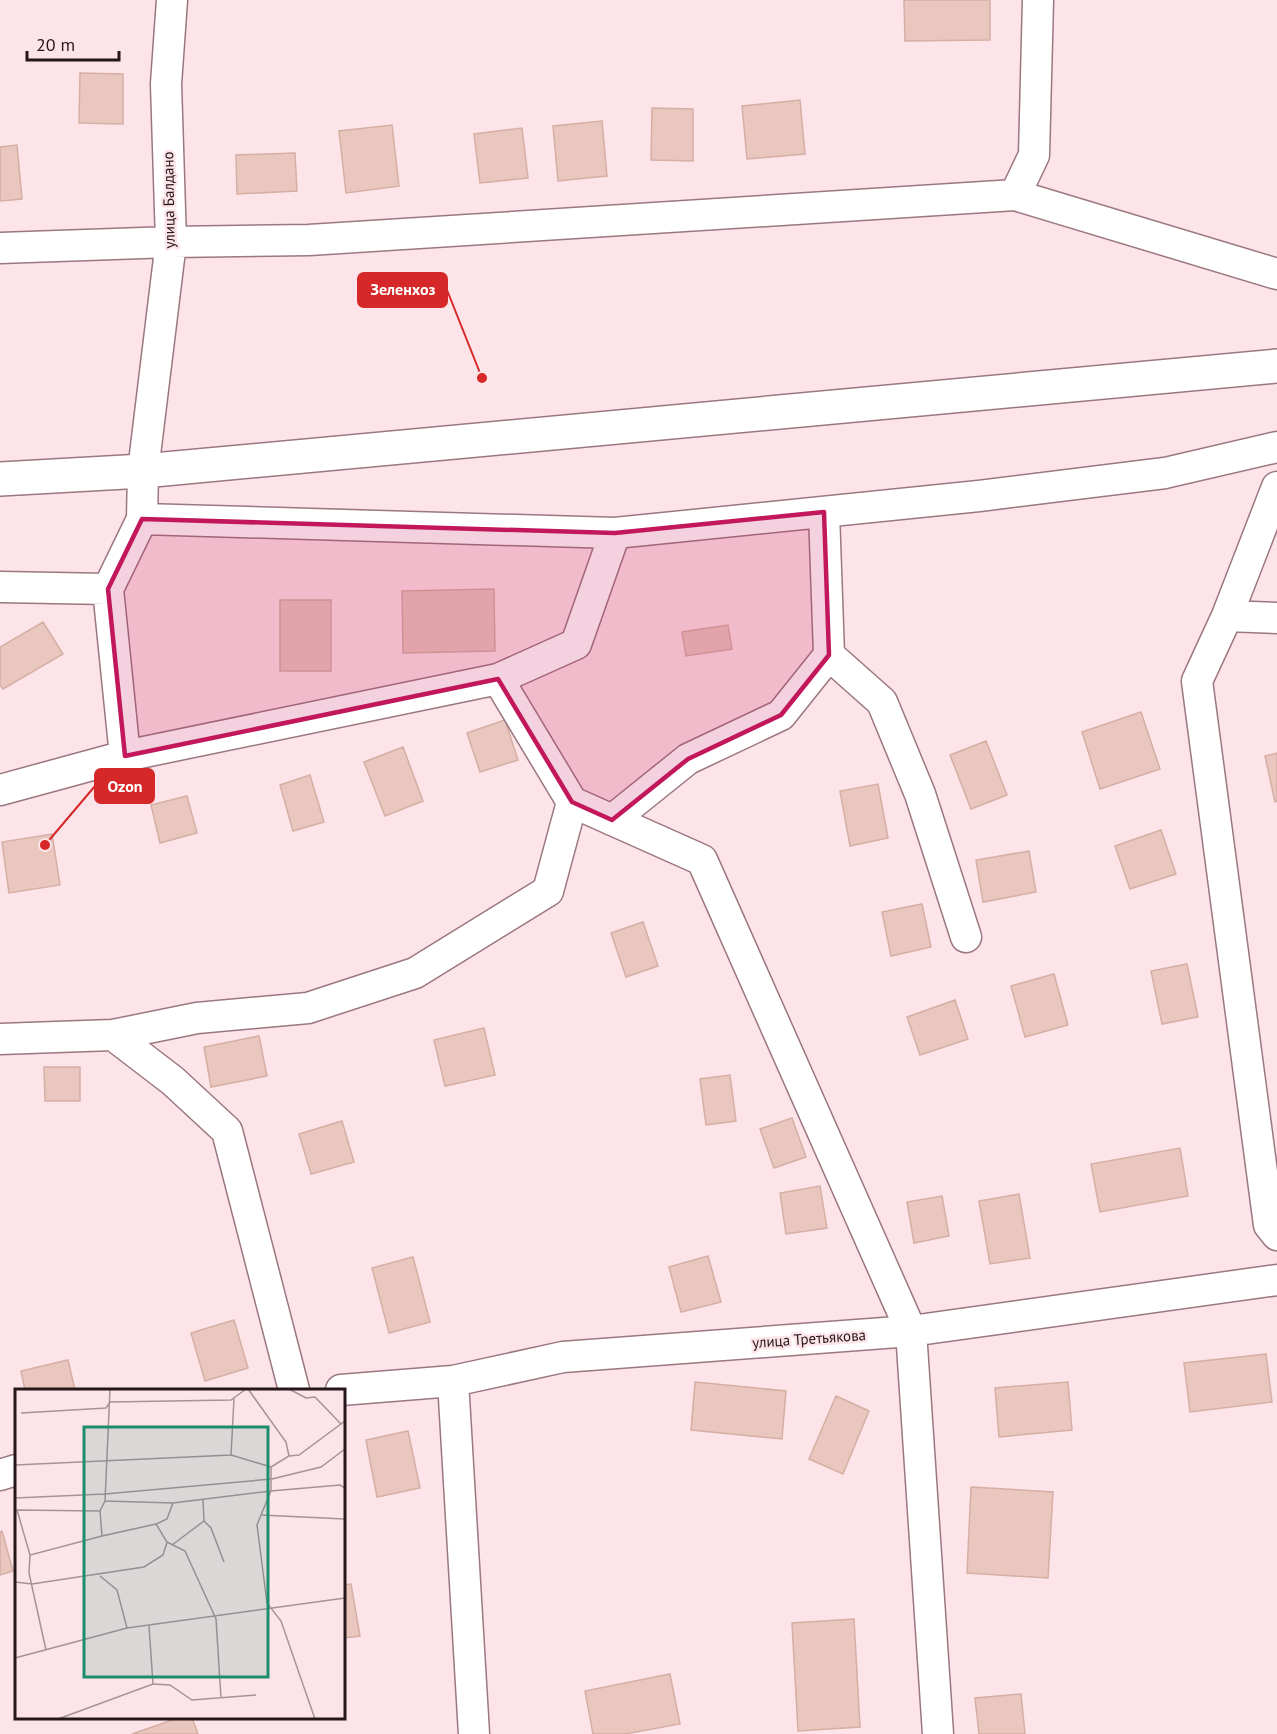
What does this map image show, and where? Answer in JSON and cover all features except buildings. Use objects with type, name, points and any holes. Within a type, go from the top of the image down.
[{"type":"main road","points":[[0,479],[143,471],[1277,366]]},
{"type":"street","name":"улица Балдано","points":[[142,519],[143,471],[171,242],[166,84],[171,0]]},
{"type":"street","points":[[1015,195],[1034,155],[1038,0]]},
{"type":"street","points":[[0,248],[309,240],[1015,195],[1277,274]]},
{"type":"street","points":[[125,756],[108,589],[142,519],[615,533],[979,496],[1166,473],[1277,447]]},
{"type":"street","points":[[1277,487],[1227,616],[1197,681],[1269,1225],[1277,1235]]},
{"type":"street","points":[[612,820],[687,759],[780,715],[829,655],[824,512]]},
{"type":"street","points":[[0,790],[125,756],[498,679],[576,644],[615,533]]},
{"type":"street","points":[[0,587],[108,589]]},
{"type":"street","points":[[1227,616],[1277,618]]},
{"type":"street","points":[[829,655],[882,702],[920,794],[966,937]]},
{"type":"street","points":[[498,679],[572,802],[702,860],[911,1331],[938,1734]]},
{"type":"street","points":[[0,1039],[113,1035],[197,1018],[308,1008],[415,973],[548,891],[572,802]]},
{"type":"street","points":[[113,1035],[173,1081],[227,1131],[294,1389]]},
{"type":"street","name":"улица Третьякова","points":[[345,1390],[453,1381],[563,1357],[911,1331],[1277,1280]]},
{"type":"street","points":[[453,1381],[474,1734]]},
{"type":"street","points":[[0,1475],[15,1470]]},
{"type":"highlighted area","points":[[824,512],[829,655],[781,715],[688,759],[612,820],[572,802],[498,679],[125,756],[108,589],[142,519],[615,533]]},
{"type":"place","name":"Зеленхоз","points":[[482,378]]},
{"type":"place","name":"Ozon","points":[[45,845]]}]
